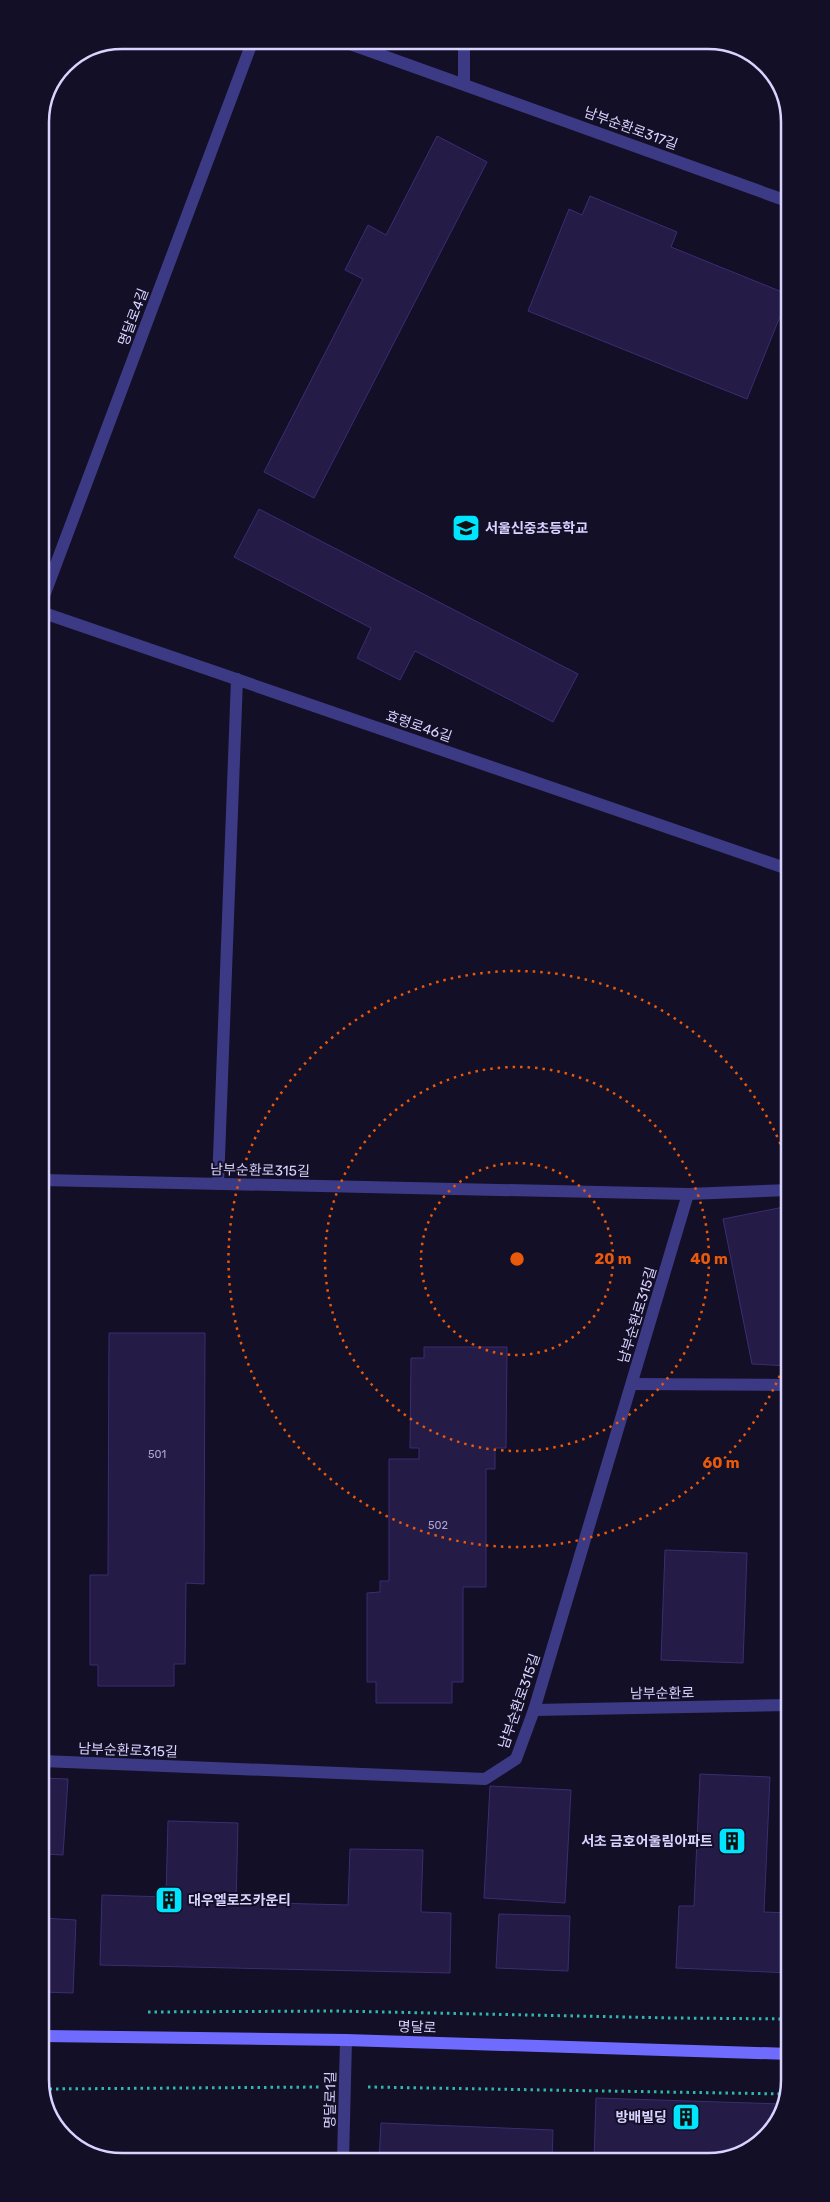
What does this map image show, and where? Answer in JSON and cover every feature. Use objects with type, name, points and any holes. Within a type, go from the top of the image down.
[{"type":"main road","name":"명달로","points":[[49,2036],[346,2040],[781,2054]]},
{"type":"street","name":"명달로4길","points":[[49,583],[250,49]]},
{"type":"street","name":"남부순환로317길","points":[[365,49],[464,83],[781,199]]},
{"type":"street","points":[[464,49],[464,83]]},
{"type":"street","name":"효령로46길","points":[[49,615],[781,867]]},
{"type":"street","points":[[218,1184],[237,679]]},
{"type":"street","name":"남부순환로315길","points":[[49,1180],[688,1194],[781,1190]]},
{"type":"street","name":"남부순환로315길","points":[[49,1762],[485,1779],[516,1759],[534,1710],[688,1194]]},
{"type":"street","points":[[632,1384],[781,1385]]},
{"type":"street","name":"남부순환로","points":[[534,1710],[781,1705]]},
{"type":"street","name":"명달로1길","points":[[343,2153],[346,2040]]},
{"type":"path","points":[[141,2012],[336,2011],[781,2019]]},
{"type":"path","points":[[49,2089],[346,2086],[780,2094]]},
{"type":"building","points":[[437,136],[487,162],[314,498],[264,472],[363,279],[345,270],[368,225],[386,235]]},
{"type":"building","points":[[590,196],[677,232],[671,247],[781,292],[781,314],[747,399],[528,311],[569,209],[582,215]]},
{"type":"building","points":[[259,509],[578,674],[553,722],[415,651],[400,680],[357,658],[371,628],[234,557]]},
{"type":"building","points":[[781,1208],[781,1366],[752,1364],[723,1219]]},
{"type":"building","points":[[109,1333],[205,1333],[204,1584],[186,1583],[185,1664],[174,1664],[174,1686],[98,1686],[98,1665],[90,1665],[90,1575],[108,1575]]},
{"type":"building","points":[[424,1347],[507,1347],[506,1448],[495,1448],[495,1469],[486,1469],[486,1587],[463,1587],[463,1682],[452,1682],[452,1703],[376,1703],[376,1682],[367,1682],[367,1593],[380,1592],[380,1581],[389,1581],[389,1459],[419,1459],[419,1448],[410,1448],[411,1358],[424,1358]]},
{"type":"building","points":[[665,1550],[747,1553],[743,1663],[661,1660]]},
{"type":"building","name":"서초 금호어울림아파트","points":[[700,1774],[770,1777],[764,1912],[781,1913],[781,1973],[676,1968],[679,1906],[694,1906]]},
{"type":"building","points":[[49,1778],[68,1779],[63,1855],[49,1854]]},
{"type":"building","points":[[490,1786],[571,1790],[565,1903],[484,1898]]},
{"type":"building","name":"대우엘로즈카운티","points":[[168,1821],[238,1823],[236,1902],[348,1905],[350,1849],[423,1850],[421,1912],[451,1913],[450,1973],[100,1965],[102,1895],[166,1897]]},
{"type":"building","points":[[499,1914],[570,1916],[568,1971],[496,1968]]},
{"type":"building","points":[[49,1918],[76,1920],[73,1993],[49,1992]]},
{"type":"building","name":"방배빌딩","points":[[596,2098],[777,2104],[771,2117],[760,2132],[749,2141],[727,2151],[718,2153],[594,2153]]},
{"type":"building","points":[[381,2123],[553,2130],[552,2153],[379,2153]]},
{"type":"place","name":"서울신중초등학교","points":[[466,528]]},
{"type":"place","name":"서초 금호어울림아파트","points":[[732,1841]]},
{"type":"place","name":"대우엘로즈카운티","points":[[169,1900]]},
{"type":"place","name":"방배빌딩","points":[[686,2117]]}]
